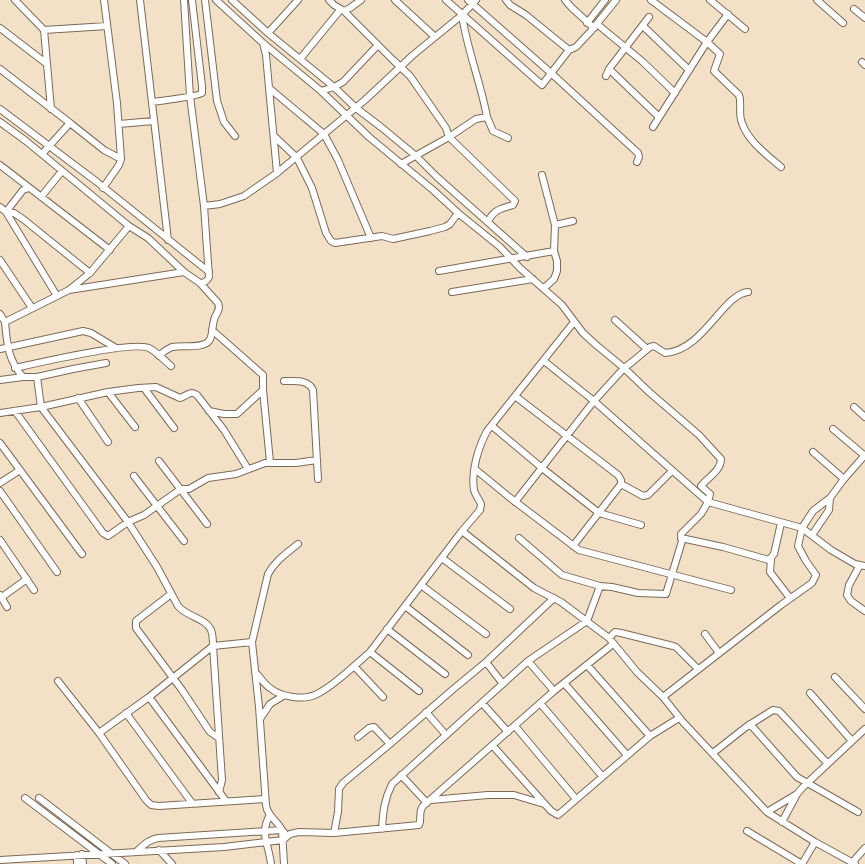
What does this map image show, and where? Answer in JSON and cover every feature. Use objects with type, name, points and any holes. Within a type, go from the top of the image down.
[{"type":"street","points":[[15,0],[44,30],[51,108]]},
{"type":"street","points":[[103,188],[121,159],[119,124],[104,0]]},
{"type":"street","points":[[140,0],[168,240]]},
{"type":"street","points":[[184,0],[190,96],[204,206],[210,277],[200,283]]},
{"type":"street","points":[[152,102],[200,95],[203,91],[192,0]]},
{"type":"street","points":[[205,0],[217,101],[224,122],[235,136]]},
{"type":"street","points":[[216,0],[263,43],[321,91],[369,137],[500,247],[562,305],[574,322],[595,344],[699,435],[719,455],[721,459],[721,464],[718,469],[706,479],[701,486],[710,494],[708,502],[701,514],[681,534],[682,541],[666,594],[638,593],[600,586],[562,575],[519,538]]},
{"type":"street","points":[[232,0],[268,33],[334,87],[356,108],[416,156],[437,177],[526,256]]},
{"type":"street","points":[[268,33],[298,0]]},
{"type":"street","points":[[329,0],[342,10],[410,76],[446,128],[449,137],[515,201],[513,205],[501,208],[494,212],[488,222]]},
{"type":"street","points":[[300,59],[342,10],[350,8],[360,0]]},
{"type":"street","points":[[395,0],[434,36]]},
{"type":"street","points":[[446,0],[542,85],[569,50],[576,47],[596,26],[616,0]]},
{"type":"street","points":[[506,0],[569,50]]},
{"type":"street","points":[[565,0],[587,23],[596,26],[644,62],[675,93]]},
{"type":"street","points":[[587,23],[605,0]]},
{"type":"street","points":[[651,0],[707,42],[720,54],[714,68],[716,73],[740,97],[740,116],[745,129],[763,151],[781,167]]},
{"type":"street","points":[[710,0],[745,29]]},
{"type":"street","points":[[817,0],[843,24]]},
{"type":"street","points":[[204,206],[220,204],[244,196],[297,158],[356,108],[413,54],[462,15],[472,1],[638,154],[639,157],[637,162]]},
{"type":"street","points":[[854,8],[865,18]]},
{"type":"street","points":[[653,127],[707,42],[728,14]]},
{"type":"street","points":[[462,15],[466,38],[487,117],[493,131],[508,138]]},
{"type":"street","points":[[606,76],[609,69],[627,48],[649,17]]},
{"type":"street","points":[[44,30],[107,26]]},
{"type":"street","points":[[643,26],[689,70]]},
{"type":"street","points":[[0,28],[46,64]]},
{"type":"street","points":[[263,43],[266,55],[277,173]]},
{"type":"street","points":[[321,91],[334,87],[348,78],[378,45]]},
{"type":"street","points":[[0,69],[104,150],[121,159]]},
{"type":"street","points":[[609,69],[659,117]]},
{"type":"street","points":[[268,88],[324,134],[338,160],[371,238]]},
{"type":"street","points":[[0,109],[96,182],[209,272]]},
{"type":"street","points":[[401,164],[449,137],[476,119],[487,117]]},
{"type":"street","points":[[119,124],[154,121]]},
{"type":"street","points":[[0,122],[42,154],[62,172],[130,226],[148,238],[184,272],[200,283],[218,303],[220,309],[213,322],[210,339],[205,343],[196,346],[171,348],[159,356]]},
{"type":"street","points":[[42,154],[50,147],[70,123]]},
{"type":"street","points":[[274,136],[297,158],[312,188],[326,233],[331,241],[339,243],[382,236],[393,239],[430,231],[450,224],[458,213]]},
{"type":"street","points":[[0,164],[110,250]]},
{"type":"street","points":[[41,197],[62,172]]},
{"type":"street","points":[[542,175],[555,225],[554,251],[557,261],[557,271],[554,279],[544,288]]},
{"type":"street","points":[[6,212],[23,190],[29,188]]},
{"type":"street","points":[[0,208],[6,212],[57,296]]},
{"type":"street","points":[[6,212],[14,213],[23,219],[90,273]]},
{"type":"street","points":[[555,225],[573,221]]},
{"type":"street","points":[[5,322],[69,290],[90,273],[130,226]]},
{"type":"street","points":[[148,238],[156,230]]},
{"type":"street","points":[[439,271],[554,251]]},
{"type":"street","points":[[0,260],[32,308]]},
{"type":"street","points":[[69,290],[184,272]]},
{"type":"street","points":[[452,292],[533,279]]},
{"type":"street","points":[[515,502],[594,401],[624,368],[650,347],[654,346],[665,353],[686,346],[697,338],[735,298],[748,292]]},
{"type":"street","points":[[0,314],[5,322],[7,348],[15,368],[23,377]]},
{"type":"street","points":[[616,320],[647,349]]},
{"type":"street","points":[[255,672],[269,688],[283,696],[307,697],[317,694],[370,652],[481,507],[480,501],[474,492],[474,479],[475,469],[483,440],[487,432],[574,322]]},
{"type":"street","points":[[212,330],[263,375],[263,390],[270,462]]},
{"type":"street","points":[[0,349],[83,331],[91,333],[116,348]]},
{"type":"street","points":[[15,368],[116,348],[144,346],[149,348],[170,366]]},
{"type":"street","points":[[544,361],[594,401],[708,502],[802,528],[831,550],[855,564],[862,565],[849,585],[847,595],[851,601],[865,611]]},
{"type":"street","points":[[0,380],[37,377],[106,364]]},
{"type":"street","points":[[37,377],[41,407],[128,522],[157,567],[182,611],[206,624],[210,628],[213,646],[222,780],[219,792]]},
{"type":"street","points":[[284,380],[305,382],[312,386],[318,479]]},
{"type":"street","points":[[0,413],[41,407],[108,392],[144,388],[156,387],[180,398],[190,393],[194,393],[226,433],[248,469]]},
{"type":"street","points":[[144,388],[174,428]]},
{"type":"street","points":[[209,411],[224,414],[237,414],[263,390]]},
{"type":"street","points":[[108,392],[135,427]]},
{"type":"street","points":[[515,396],[618,475],[622,484],[643,496],[648,495],[672,471]]},
{"type":"street","points":[[78,398],[108,442]]},
{"type":"street","points":[[854,407],[865,417]]},
{"type":"street","points":[[15,411],[105,535],[111,535],[128,522],[144,515],[180,490],[190,489],[208,478],[236,474],[270,462],[296,463],[317,460]]},
{"type":"street","points":[[492,426],[599,513],[641,525]]},
{"type":"street","points":[[663,698],[698,669],[790,598],[812,583],[816,575],[798,546],[802,528],[813,511],[830,498],[865,455],[833,429]]},
{"type":"street","points":[[0,443],[82,554]]},
{"type":"street","points":[[813,452],[844,479]]},
{"type":"street","points":[[159,461],[207,524]]},
{"type":"street","points":[[475,469],[515,502],[573,546],[585,553],[731,590]]},
{"type":"street","points":[[0,483],[20,470]]},
{"type":"street","points":[[134,476],[184,541]]},
{"type":"street","points":[[573,546],[622,484]]},
{"type":"street","points":[[0,491],[57,572]]},
{"type":"street","points":[[812,535],[829,510],[830,498]]},
{"type":"street","points":[[781,523],[774,554],[771,559],[770,572],[790,598]]},
{"type":"street","points":[[462,531],[534,588],[561,602],[609,638],[637,672],[663,698],[767,812],[815,842],[853,863],[865,848]]},
{"type":"street","points":[[681,538],[723,547],[767,560],[771,559]]},
{"type":"street","points":[[0,540],[34,590]]},
{"type":"street","points":[[284,864],[282,830],[266,810],[260,719],[252,642],[268,574],[275,563],[298,544]]},
{"type":"street","points":[[442,558],[510,609]]},
{"type":"street","points":[[8,607],[1,596],[27,579]]},
{"type":"street","points":[[421,585],[486,634]]},
{"type":"street","points":[[382,829],[383,808],[386,796],[392,784],[528,661],[587,621],[600,586]]},
{"type":"street","points":[[171,594],[139,618],[135,625],[210,732],[219,738]]},
{"type":"street","points":[[334,833],[338,812],[339,789],[343,783],[486,662],[554,598]]},
{"type":"street","points":[[405,606],[468,655]]},
{"type":"street","points":[[387,629],[445,674]]},
{"type":"street","points":[[609,638],[615,632],[676,647],[698,669]]},
{"type":"street","points":[[705,634],[719,653]]},
{"type":"street","points":[[99,733],[149,697],[213,646],[252,642]]},
{"type":"street","points":[[4,861],[80,854],[224,847],[283,840],[290,834],[307,831],[334,833],[419,825],[420,811],[429,801],[554,691],[613,644]]},
{"type":"street","points":[[370,652],[419,691]]},
{"type":"street","points":[[528,661],[554,691]]},
{"type":"street","points":[[486,662],[503,684]]},
{"type":"street","points":[[587,665],[650,736]]},
{"type":"street","points":[[354,666],[383,697]]},
{"type":"street","points":[[835,677],[865,708]]},
{"type":"street","points":[[58,681],[99,733],[149,803],[155,806],[265,799]]},
{"type":"street","points":[[564,683],[626,756]]},
{"type":"street","points":[[810,693],[852,741]]},
{"type":"street","points":[[260,719],[270,704],[283,696]]},
{"type":"street","points":[[149,697],[226,801]]},
{"type":"street","points":[[482,702],[508,732]]},
{"type":"street","points":[[540,703],[602,776]]},
{"type":"street","points":[[713,753],[750,724],[773,710],[779,711],[827,763]]},
{"type":"street","points":[[426,712],[446,735]]},
{"type":"street","points":[[126,713],[192,804]]},
{"type":"street","points":[[493,746],[544,804],[551,811],[558,814],[650,736],[680,718]]},
{"type":"street","points":[[750,724],[792,772],[858,812]]},
{"type":"street","points":[[515,726],[576,799]]},
{"type":"street","points":[[358,737],[369,728],[374,727],[390,744]]},
{"type":"street","points":[[782,822],[797,794],[827,763],[865,729]]},
{"type":"street","points":[[401,775],[429,801],[514,795],[544,804]]},
{"type":"street","points":[[767,812],[797,794]]},
{"type":"street","points":[[24,798],[112,864]]},
{"type":"street","points":[[40,798],[125,864]]},
{"type":"street","points":[[270,815],[264,831],[270,855],[270,864]]},
{"type":"street","points":[[137,851],[145,843],[158,838],[282,830],[290,834]]},
{"type":"street","points":[[747,832],[802,864],[815,842]]},
{"type":"street","points":[[159,850],[172,864]]},
{"type":"street","points":[[77,864],[80,854]]},
{"type":"street","points":[[80,854],[83,864]]}]
